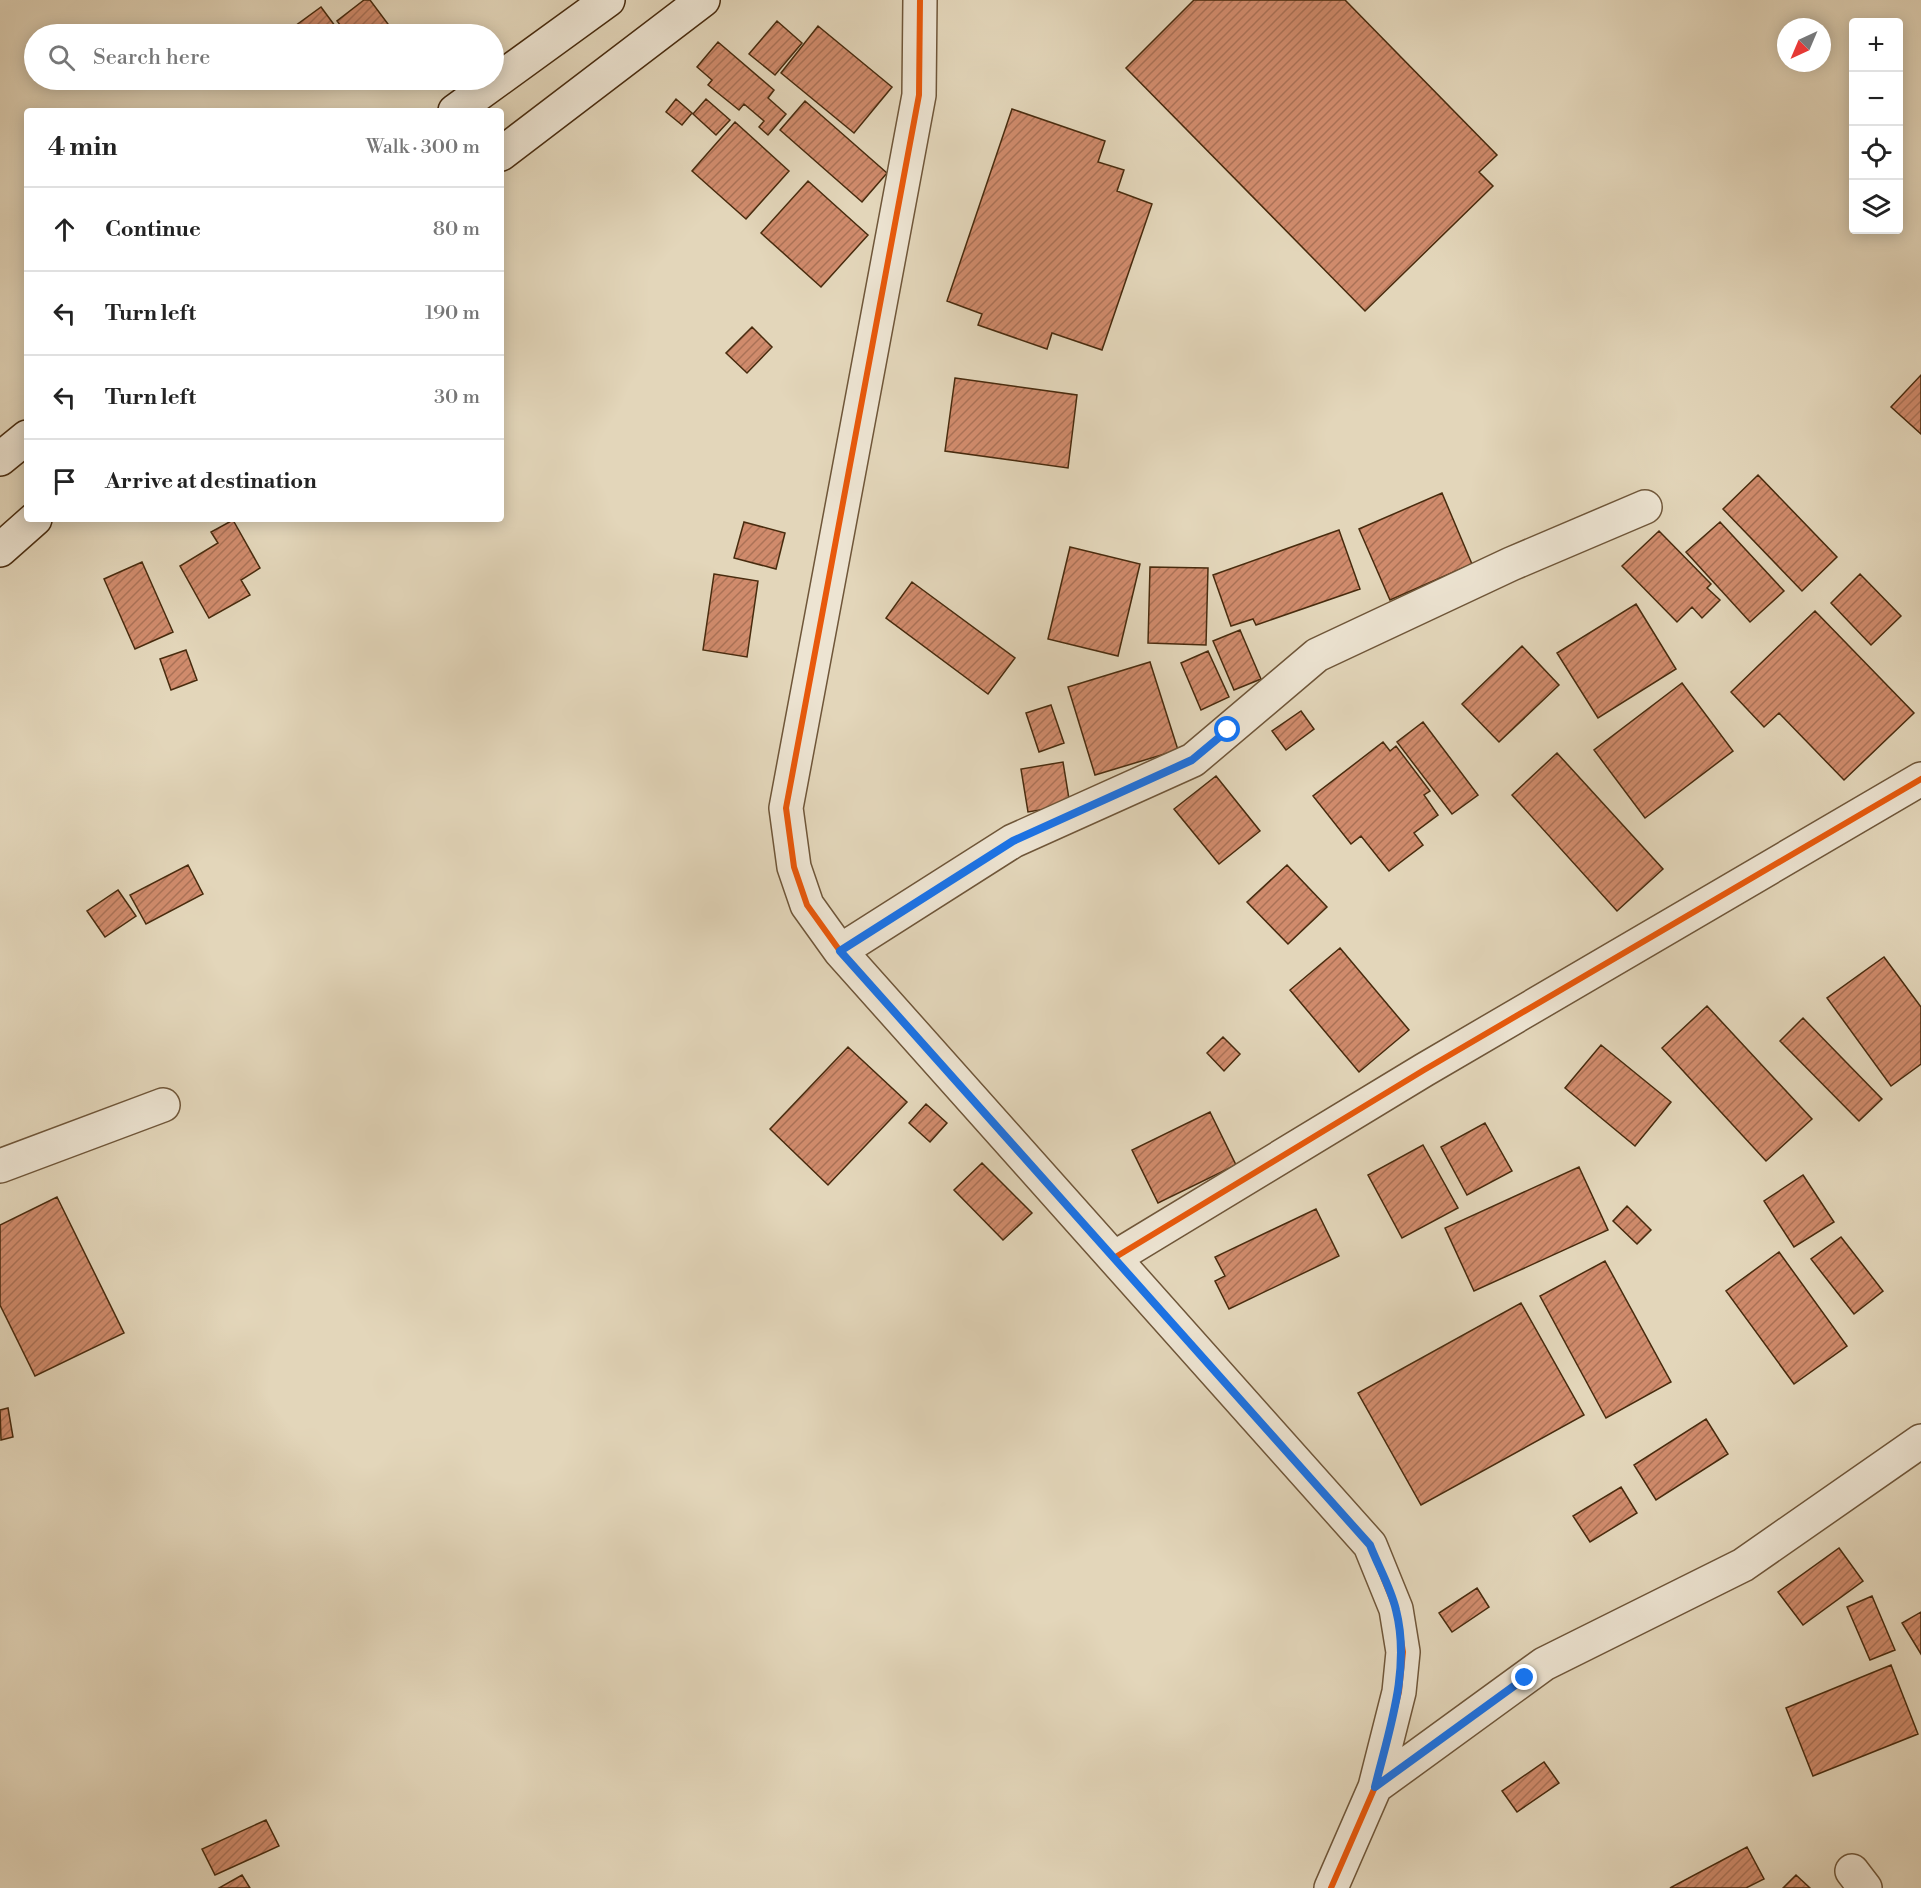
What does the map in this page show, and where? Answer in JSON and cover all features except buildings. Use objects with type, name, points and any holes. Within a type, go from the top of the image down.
[{"type":"street","points":[[504,75],[608,0]]},
{"type":"street","points":[[504,152],[703,0]]},
{"type":"street","points":[[920,0],[919,95],[786,808],[794,867],[807,905],[840,951],[1370,1545],[1396,1609],[1402,1652],[1398,1692],[1375,1787],[1331,1888]]},
{"type":"street","points":[[459,108],[484,90]]},
{"type":"street","points":[[0,459],[24,439]]},
{"type":"street","points":[[840,951],[1013,841],[1192,760],[1317,655],[1511,564],[1645,507]]},
{"type":"street","points":[[0,549],[32,522]]},
{"type":"street","points":[[1114,1258],[1434,1064],[1921,779]]},
{"type":"street","points":[[0,1167],[164,1105]]},
{"type":"street","points":[[1375,1787],[1544,1664],[1743,1565],[1921,1441]]},
{"type":"cycle path","points":[[920,0],[919,95],[786,808],[794,867],[807,905],[840,951],[1370,1545],[1396,1609],[1403,1652],[1399,1692],[1375,1787],[1331,1888]]},
{"type":"cycle path","points":[[1114,1258],[1424,1070],[1921,779]]},
{"type":"route","points":[[1228,730],[1192,760],[1013,841],[840,951],[1370,1545],[1396,1609],[1402,1652],[1398,1692],[1375,1787],[1525,1678]]}]
